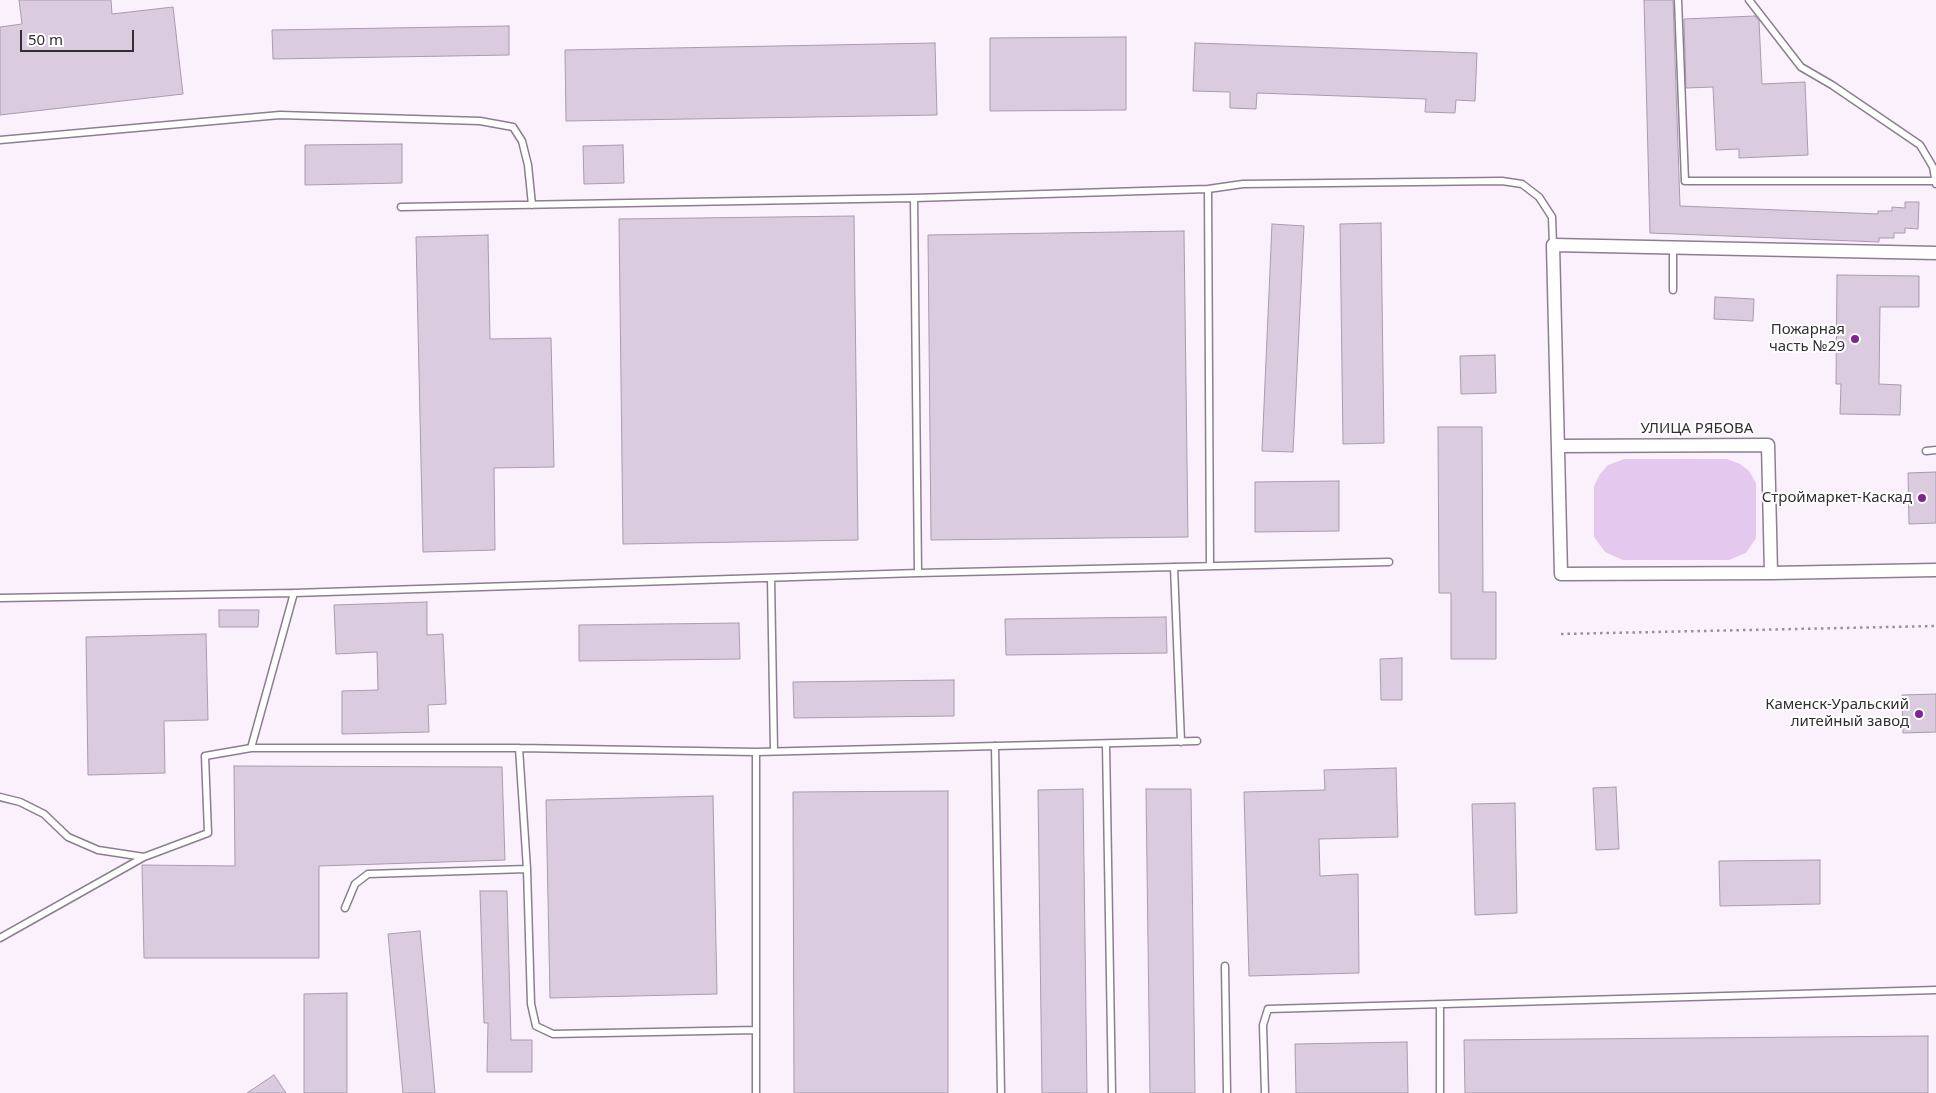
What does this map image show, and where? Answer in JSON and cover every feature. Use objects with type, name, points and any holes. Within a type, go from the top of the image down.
[{"type":"street","points":[[1936,252],[1553,245],[1561,574],[1936,570]]},
{"type":"street","name":"УЛИЦА РЯБОВА","points":[[1558,446],[1768,445],[1771,573]]},
{"type":"lane","points":[[1678,0],[1685,181],[1936,183],[1932,167],[1920,145],[1832,85],[1801,67],[1749,0]]},
{"type":"lane","points":[[0,140],[280,115],[480,121],[513,127],[522,141],[528,166],[532,204]]},
{"type":"lane","points":[[400,207],[914,198],[1208,189],[1244,184],[1502,181],[1522,184],[1539,197],[1552,217],[1553,245]]},
{"type":"lane","points":[[1208,189],[1210,566]]},
{"type":"lane","points":[[914,198],[918,573]]},
{"type":"lane","points":[[1673,248],[1673,290]]},
{"type":"lane","points":[[1926,451],[1936,450]]},
{"type":"lane","points":[[0,598],[294,593],[918,573],[1389,562]]},
{"type":"lane","points":[[1174,567],[1181,742]]},
{"type":"lane","points":[[771,578],[774,751]]},
{"type":"lane","points":[[251,748],[294,593]]},
{"type":"lane","points":[[0,938],[144,857],[208,833],[205,756],[251,748],[520,748],[756,752],[1197,742]]},
{"type":"lane","points":[[1106,744],[1112,1093]]},
{"type":"lane","points":[[995,746],[1001,1093]]},
{"type":"lane","points":[[520,748],[527,869],[531,1004],[536,1026],[553,1034],[756,1030]]},
{"type":"lane","points":[[756,752],[756,1093]]},
{"type":"lane","points":[[0,798],[20,802],[44,814],[68,837],[98,850],[144,857]]},
{"type":"lane","points":[[345,908],[355,884],[368,874],[527,869]]},
{"type":"lane","points":[[1225,966],[1227,1093]]},
{"type":"lane","points":[[1265,1093],[1263,1025],[1268,1009],[1936,990]]},
{"type":"lane","points":[[1440,1005],[1440,1093]]},
{"type":"path","points":[[1561,634],[1936,626]]},
{"type":"shaded area","points":[[1624,459],[1727,459],[1740,464],[1749,471],[1756,483],[1756,538],[1746,553],[1729,560],[1623,560],[1605,552],[1594,537],[1594,486],[1600,474],[1608,465]]},
{"type":"building","points":[[19,0],[111,0],[112,14],[173,7],[183,94],[0,115],[0,27],[22,24]]},
{"type":"building","points":[[1644,0],[1673,0],[1680,206],[1878,214],[1878,211],[1892,211],[1892,207],[1905,208],[1905,202],[1919,202],[1918,229],[1905,228],[1905,233],[1894,233],[1894,238],[1879,238],[1879,242],[1650,233]]},
{"type":"building","points":[[1755,16],[1759,21],[1762,84],[1805,82],[1808,155],[1739,158],[1739,149],[1716,150],[1713,87],[1686,88],[1684,19]]},
{"type":"building","points":[[509,26],[509,55],[273,59],[272,30]]},
{"type":"building","points":[[1126,37],[1126,110],[990,111],[990,38]]},
{"type":"building","points":[[935,43],[937,115],[566,121],[565,50]]},
{"type":"building","points":[[1195,43],[1477,53],[1475,101],[1456,100],[1455,113],[1425,112],[1426,99],[1257,93],[1256,109],[1230,108],[1230,92],[1193,91]]},
{"type":"building","points":[[402,144],[402,183],[305,185],[305,145]]},
{"type":"building","points":[[623,145],[624,183],[584,184],[583,146]]},
{"type":"building","points":[[854,216],[858,540],[623,544],[619,219]]},
{"type":"building","points":[[1381,223],[1384,443],[1343,444],[1340,224]]},
{"type":"building","points":[[1272,224],[1304,226],[1293,452],[1262,451]]},
{"type":"building","points":[[1184,231],[1188,537],[931,540],[928,235]]},
{"type":"building","points":[[488,235],[490,339],[551,338],[554,467],[494,468],[495,550],[423,552],[416,237]]},
{"type":"building","points":[[1837,275],[1919,276],[1919,307],[1880,307],[1879,384],[1901,385],[1900,415],[1840,414],[1841,384],[1836,384]]},
{"type":"building","points":[[1715,297],[1754,299],[1753,321],[1714,319]]},
{"type":"building","points":[[1495,355],[1496,393],[1461,394],[1460,356]]},
{"type":"building","points":[[1438,427],[1482,427],[1483,592],[1496,592],[1496,659],[1451,659],[1451,593],[1439,593]]},
{"type":"building","name":"Строймаркет-Каскад","points":[[1936,472],[1936,523],[1909,524],[1908,473]]},
{"type":"building","points":[[1339,481],[1339,531],[1255,532],[1255,482]]},
{"type":"building","points":[[427,602],[427,635],[443,634],[446,704],[428,705],[429,732],[342,734],[342,691],[378,690],[377,652],[336,654],[334,605]]},
{"type":"building","points":[[219,610],[259,610],[258,627],[219,627]]},
{"type":"building","points":[[1166,617],[1167,653],[1006,655],[1005,619]]},
{"type":"building","points":[[739,623],[740,659],[579,661],[579,625]]},
{"type":"building","points":[[206,634],[208,720],[164,721],[165,773],[88,775],[86,637]]},
{"type":"building","points":[[1402,658],[1402,700],[1381,700],[1380,659]]},
{"type":"building","points":[[954,680],[954,716],[794,718],[793,682]]},
{"type":"building","name":"Каменск-Уральский литейный завод","points":[[1936,694],[1936,732],[1903,733],[1902,695]]},
{"type":"building","points":[[234,766],[502,767],[505,860],[319,866],[319,958],[144,958],[142,865],[235,866]]},
{"type":"building","points":[[1396,768],[1398,837],[1319,839],[1320,876],[1358,874],[1359,973],[1249,976],[1244,792],[1325,790],[1324,770]]},
{"type":"building","points":[[1616,787],[1619,849],[1596,850],[1593,788]]},
{"type":"building","points":[[1083,789],[1087,1093],[1042,1093],[1038,790]]},
{"type":"building","points":[[1146,789],[1191,789],[1195,1093],[1150,1093]]},
{"type":"building","points":[[948,791],[948,1093],[794,1093],[793,792]]},
{"type":"building","points":[[713,796],[717,994],[550,998],[546,800]]},
{"type":"building","points":[[1515,803],[1517,913],[1475,915],[1472,804]]},
{"type":"building","points":[[1820,860],[1820,904],[1720,906],[1719,861]]},
{"type":"building","points":[[480,891],[507,891],[511,1040],[532,1040],[532,1072],[487,1072],[488,1023],[484,1023]]},
{"type":"building","points":[[420,931],[435,1093],[403,1093],[388,934]]},
{"type":"building","points":[[347,993],[347,1093],[304,1093],[304,994]]},
{"type":"building","points":[[1928,1036],[1928,1093],[1465,1093],[1464,1040]]},
{"type":"building","points":[[1407,1042],[1408,1093],[1296,1093],[1295,1044]]},
{"type":"building","points":[[274,1075],[286,1093],[247,1093]]},
{"type":"place","name":"Пожарная часть №29","points":[[1855,339]]},
{"type":"place","name":"Строймаркет-Каскад","points":[[1922,498]]},
{"type":"place","name":"Каменск-Уральский литейный завод","points":[[1919,714]]}]
